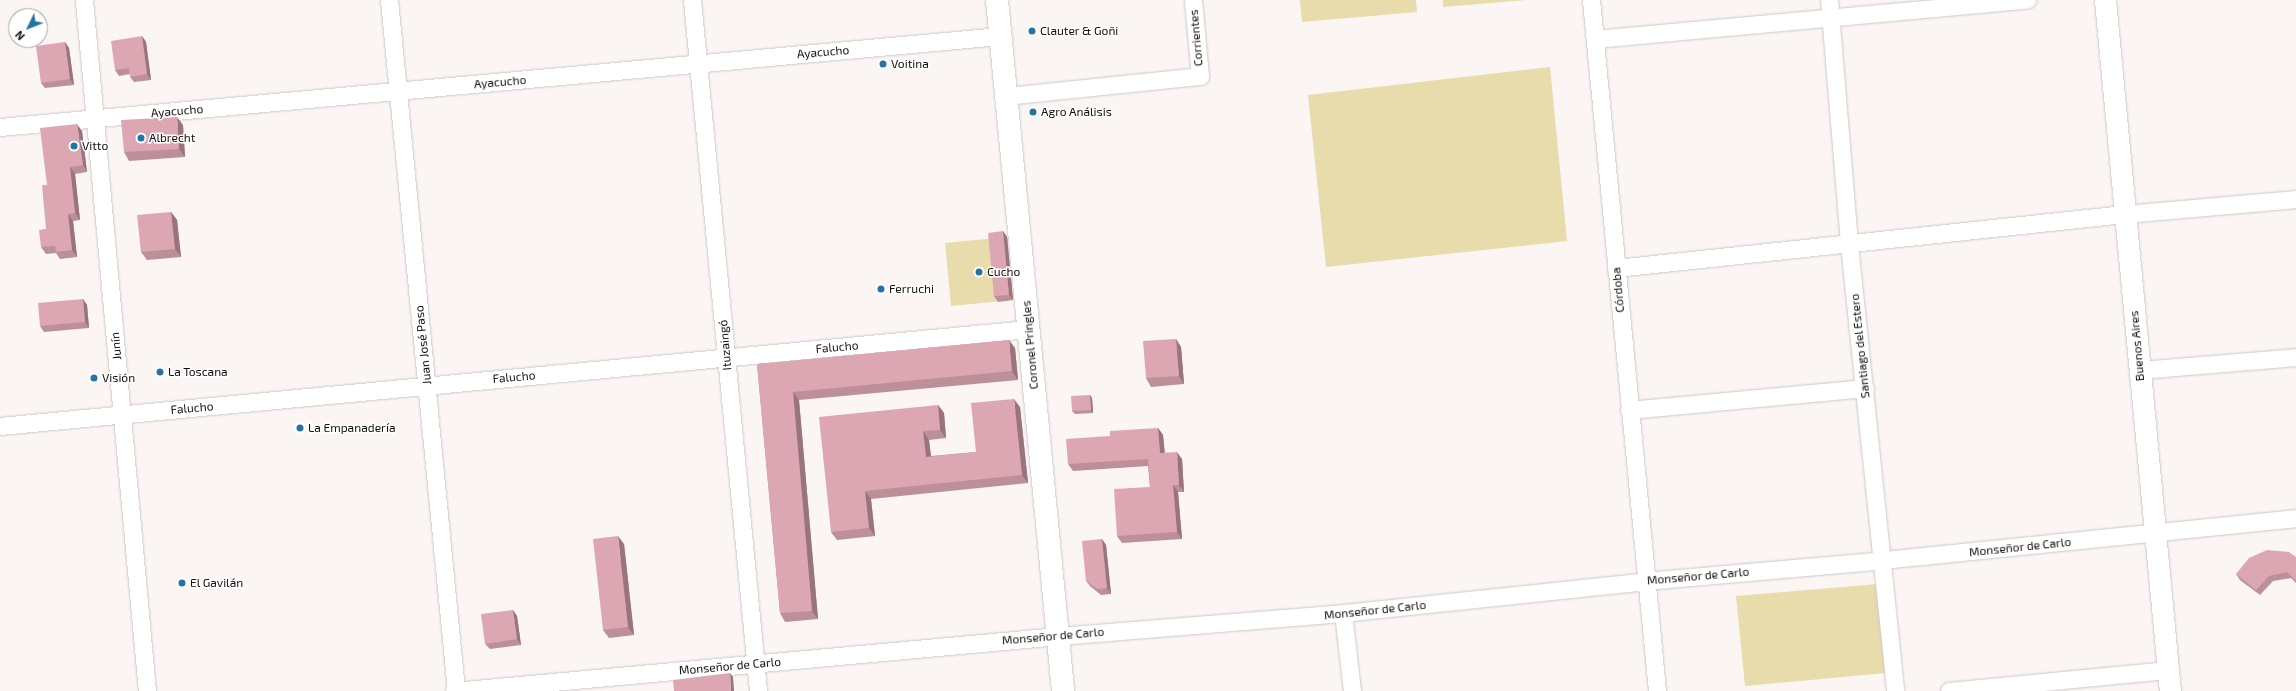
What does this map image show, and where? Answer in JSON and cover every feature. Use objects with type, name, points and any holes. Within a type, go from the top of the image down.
[{"type":"main road","name":"Coronel Pringles","points":[[997,0],[1063,691]]},
{"type":"street","name":"Junín","points":[[84,0],[148,691]]},
{"type":"street","name":"Juan José Paso","points":[[389,0],[456,691]]},
{"type":"street","name":"Ituzaingó","points":[[692,0],[758,691]]},
{"type":"street","name":"Corrientes","points":[[1006,96],[1200,76],[1193,0]]},
{"type":"street","name":"Córdoba","points":[[1591,0],[1645,580],[1657,691]]},
{"type":"street","name":"Santiago del Estero","points":[[1829,0],[1849,244],[1883,560],[1895,691]]},
{"type":"street","points":[[1595,39],[1830,19],[2027,0]]},
{"type":"street","name":"Buenos Aires","points":[[2105,0],[2154,534],[2170,691]]},
{"type":"street","name":"Ayacucho","points":[[0,127],[1000,36]]},
{"type":"street","points":[[1616,268],[2125,214],[2296,199]]},
{"type":"street","name":"Falucho","points":[[0,426],[1028,329]]},
{"type":"street","points":[[2139,370],[2296,357]]},
{"type":"street","points":[[1629,410],[1865,388]]},
{"type":"street","name":"Monseñor de Carlo","points":[[456,691],[1058,636],[1343,613],[1645,580],[1883,560],[2154,534],[2296,518]]},
{"type":"street","points":[[1343,613],[1352,691]]},
{"type":"street","points":[[1949,691],[2168,670]]},
{"type":"shaded area","points":[[1300,0],[1416,0],[1417,12],[1302,22]]},
{"type":"shaded area","points":[[1443,0],[1526,0],[1443,7]]},
{"type":"shaded area","points":[[1550,67],[1567,241],[1326,267],[1308,95]]},
{"type":"shaded area","name":"Cucho","points":[[1007,237],[1013,300],[951,306],[945,243]]},
{"type":"shaded area","points":[[1878,584],[1886,673],[1745,686],[1736,596]]},
{"type":"building","points":[[142,36],[147,74],[130,77],[129,68],[115,70],[111,41]]},
{"type":"building","points":[[65,42],[70,79],[41,83],[36,48],[48,48],[48,44]]},
{"type":"building","points":[[177,117],[179,149],[124,152],[121,120]]},
{"type":"building","points":[[77,124],[83,165],[70,167],[75,213],[68,214],[72,250],[56,252],[55,246],[41,247],[39,230],[46,229],[42,185],[47,185],[40,128]]},
{"type":"building","points":[[171,212],[175,249],[141,252],[137,215]]},
{"type":"building","points":[[1003,231],[1009,295],[994,296],[988,233]]},
{"type":"building","points":[[83,299],[85,322],[40,326],[38,303]]},
{"type":"building","points":[[1176,339],[1179,376],[1146,378],[1143,341]]},
{"type":"building","points":[[1009,340],[1012,371],[793,392],[812,611],[780,613],[757,364]]},
{"type":"building","points":[[1090,395],[1091,410],[1072,411],[1071,396]]},
{"type":"building","points":[[1014,399],[1022,475],[865,491],[869,528],[831,532],[819,417],[938,405],[940,430],[923,431],[926,457],[976,452],[971,403]]},
{"type":"building","points":[[1158,428],[1160,453],[1177,452],[1179,485],[1173,485],[1177,532],[1117,536],[1114,489],[1150,487],[1148,459],[1068,464],[1066,439],[1110,436],[1110,431]]},
{"type":"building","points":[[618,536],[628,627],[603,630],[593,539]]},
{"type":"building","points":[[1102,539],[1107,588],[1097,589],[1086,581],[1082,541]]},
{"type":"building","points":[[2267,550],[2289,552],[2296,557],[2296,580],[2287,572],[2269,576],[2256,590],[2236,574],[2249,558]]},
{"type":"building","points":[[513,610],[517,639],[485,644],[481,614]]},
{"type":"building","points":[[730,673],[731,691],[674,691],[673,680]]},
{"type":"place","name":"Clauter & Goñi","points":[[1032,31]]},
{"type":"place","name":"Voitina","points":[[883,64]]},
{"type":"place","name":"Agro Análisis","points":[[1033,112]]},
{"type":"place","name":"Albrecht","points":[[141,138]]},
{"type":"place","name":"Vitto","points":[[74,146]]},
{"type":"place","name":"Cucho","points":[[979,272]]},
{"type":"place","name":"Ferruchi","points":[[881,289]]},
{"type":"place","name":"La Toscana","points":[[160,372]]},
{"type":"place","name":"Visión","points":[[94,378]]},
{"type":"place","name":"La Empanadería","points":[[300,428]]},
{"type":"place","name":"El Gavilán","points":[[182,583]]}]
